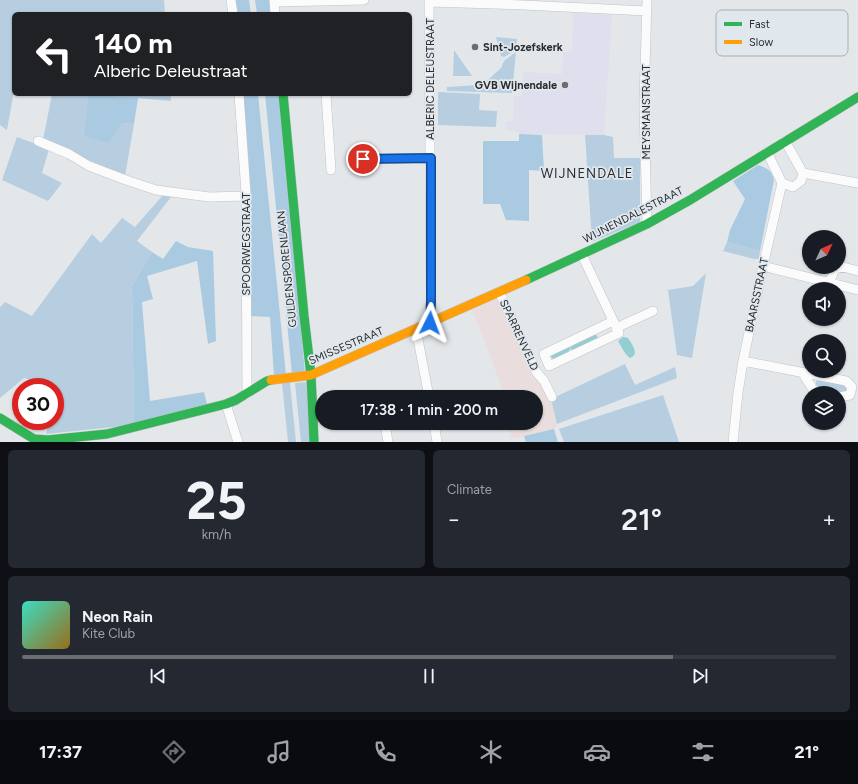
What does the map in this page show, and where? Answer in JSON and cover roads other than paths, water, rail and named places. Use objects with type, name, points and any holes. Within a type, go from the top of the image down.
[{"type":"street","points":[[231,0],[232,12]]},
{"type":"street","points":[[275,12],[274,1],[364,0]]},
{"type":"street","name":"MEYSMANSTRAAT","points":[[647,0],[644,104],[647,224]]},
{"type":"street","points":[[429,1],[527,2],[647,11]]},
{"type":"street","name":"ALBERIC DELEUSTRAAT","points":[[429,1],[431,158],[430,323]]},
{"type":"street","name":"SPOORWEGSTRAAT","points":[[239,96],[246,196],[247,394]]},
{"type":"street","name":"GULDENSPORENLAAN","points":[[283,96],[314,442]]},
{"type":"street","points":[[326,96],[331,170]]},
{"type":"street","name":"WIJNENDALESTRAAT","points":[[430,323],[582,255],[647,224],[690,200],[858,97]]},
{"type":"street","points":[[38,142],[69,154],[89,166],[156,190],[209,197],[246,196]]},
{"type":"street","points":[[767,152],[782,183],[793,187],[801,181],[803,173],[785,142]]},
{"type":"street","points":[[363,159],[431,158]]},
{"type":"street","points":[[803,173],[858,183]]},
{"type":"street","name":"BAARSSTRAAT","points":[[733,442],[743,361],[782,183]]},
{"type":"street","points":[[582,255],[615,324]]},
{"type":"street","points":[[763,266],[825,282]]},
{"type":"street","points":[[830,282],[836,270],[843,267],[858,271]]},
{"type":"street","points":[[846,287],[858,290]]},
{"type":"street","name":"SPARRENVELD","points":[[499,292],[537,373],[544,381],[552,397]]},
{"type":"street","name":"SPARRENVELD","points":[[615,324],[619,333],[549,366],[544,354],[615,324],[653,311]]},
{"type":"street","name":"SMISSESTRAAT","points":[[33,440],[48,440],[107,434],[226,404],[247,394],[267,381],[309,375],[430,323]]},
{"type":"street","points":[[416,329],[428,390]]},
{"type":"street","points":[[743,361],[802,372]]},
{"type":"street","points":[[831,378],[846,381],[852,387],[850,395],[846,396]]},
{"type":"street","points":[[226,404],[238,442]]},
{"type":"street","points":[[0,418],[33,440]]},
{"type":"street","points":[[386,430],[388,442]]},
{"type":"street","points":[[435,430],[437,442]]},
{"type":"place","name":"Sint-Jozefskerk","points":[[475,47]]},
{"type":"place","name":"GVB Wijnendale","points":[[565,85]]},
{"type":"district","name":"WIJNENDALE","points":[[587,173]]}]
